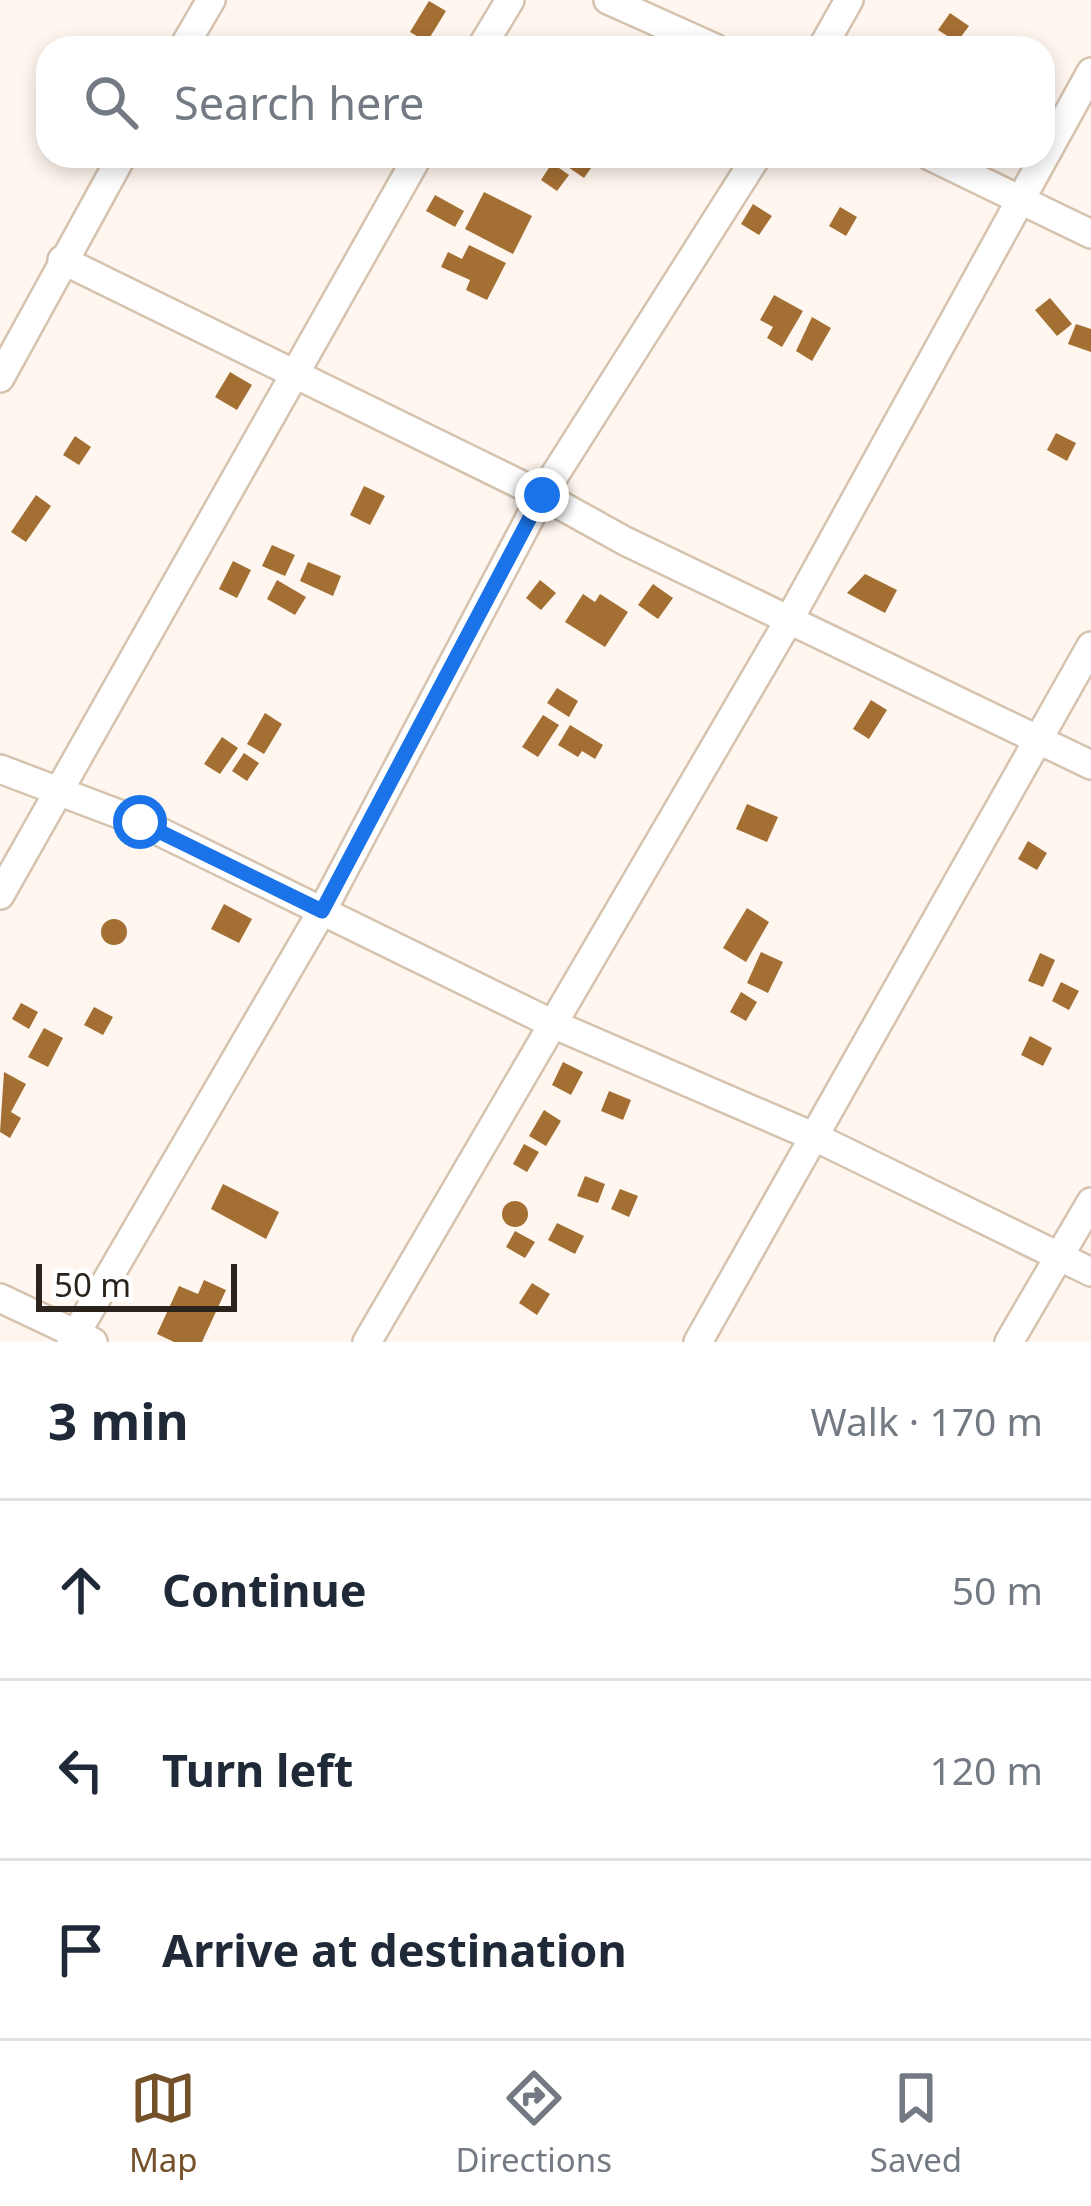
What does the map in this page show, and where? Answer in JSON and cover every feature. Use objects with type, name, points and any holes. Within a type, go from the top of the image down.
[{"type":"street","points":[[191,36],[211,0]]},
{"type":"street","points":[[488,36],[509,0]]},
{"type":"street","points":[[608,0],[688,36]]},
{"type":"street","points":[[829,36],[849,0]]},
{"type":"street","points":[[1055,135],[1091,72]]},
{"type":"street","points":[[0,378],[115,168]]},
{"type":"street","points":[[0,895],[411,168]]},
{"type":"street","points":[[0,1298],[80,1339],[322,911],[542,495],[749,168]]},
{"type":"street","points":[[953,168],[1091,234]]},
{"type":"street","points":[[367,1342],[790,620],[1036,168]]},
{"type":"street","points":[[62,260],[1091,764]]},
{"type":"street","points":[[698,1342],[818,1138],[1091,646]]},
{"type":"street","points":[[0,770],[140,822],[553,1024],[818,1138],[1091,1272]]},
{"type":"street","points":[[1009,1342],[1091,1202]]},
{"type":"building","points":[[429,1],[446,11],[431,36],[410,32]]},
{"type":"building","points":[[950,13],[969,26],[962,36],[938,30]]},
{"type":"building","points":[[549,168],[569,175],[557,191],[541,180]]},
{"type":"building","points":[[569,168],[591,168],[584,178]]},
{"type":"building","points":[[484,192],[532,216],[513,254],[465,229]]},
{"type":"building","points":[[435,195],[464,211],[455,227],[426,211]]},
{"type":"building","points":[[753,204],[772,216],[759,235],[741,224]]},
{"type":"building","points":[[840,207],[857,217],[846,236],[829,226]]},
{"type":"building","points":[[469,245],[506,263],[487,300],[466,290],[470,280],[441,267],[448,252],[462,259]]},
{"type":"building","points":[[774,295],[803,311],[782,347],[767,338],[773,327],[760,320]]},
{"type":"building","points":[[1050,298],[1072,324],[1057,336],[1035,310]]},
{"type":"building","points":[[812,317],[831,328],[812,361],[796,351]]},
{"type":"building","points":[[1076,324],[1091,329],[1091,352],[1068,344]]},
{"type":"building","points":[[230,372],[252,385],[237,410],[215,397]]},
{"type":"building","points":[[1056,433],[1076,443],[1067,461],[1047,450]]},
{"type":"building","points":[[75,436],[91,447],[79,465],[63,455]]},
{"type":"building","points":[[364,486],[385,496],[370,525],[350,515]]},
{"type":"building","points":[[36,495],[51,506],[26,542],[11,532]]},
{"type":"building","points":[[272,545],[295,555],[285,576],[262,566]]},
{"type":"building","points":[[233,561],[251,570],[237,598],[219,589]]},
{"type":"building","points":[[308,562],[341,576],[333,596],[300,581]]},
{"type":"building","points":[[865,574],[897,590],[885,613],[847,593]]},
{"type":"building","points":[[277,580],[306,597],[295,615],[267,599]]},
{"type":"building","points":[[540,580],[556,593],[541,610],[526,598]]},
{"type":"building","points":[[653,584],[673,598],[658,619],[638,605]]},
{"type":"building","points":[[583,594],[595,602],[600,594],[628,612],[605,647],[565,622]]},
{"type":"building","points":[[557,688],[578,701],[569,717],[547,703]]},
{"type":"building","points":[[871,700],[887,710],[869,739],[853,729]]},
{"type":"building","points":[[265,713],[282,724],[264,754],[247,744]]},
{"type":"building","points":[[543,715],[559,725],[538,757],[522,747]]},
{"type":"building","points":[[570,725],[603,745],[595,759],[582,751],[578,757],[558,745]]},
{"type":"building","points":[[222,737],[238,748],[220,774],[204,764]]},
{"type":"building","points":[[244,753],[259,763],[247,781],[232,771]]},
{"type":"building","points":[[747,804],[778,817],[767,842],[736,829]]},
{"type":"building","points":[[1028,841],[1047,853],[1037,870],[1018,859]]},
{"type":"building","points":[[224,904],[252,919],[239,943],[211,929]]},
{"type":"building","points":[[747,908],[769,922],[746,962],[723,948]]},
{"type":"building","points":[[114,919],[127,932],[114,945],[101,932]]},
{"type":"building","points":[[761,952],[783,962],[768,993],[747,983]]},
{"type":"building","points":[[1040,953],[1055,960],[1043,987],[1028,981]]},
{"type":"building","points":[[1061,982],[1079,991],[1069,1010],[1052,1001]]},
{"type":"building","points":[[741,992],[757,1002],[746,1021],[730,1012]]},
{"type":"building","points":[[21,1003],[38,1012],[29,1029],[12,1019]]},
{"type":"building","points":[[94,1007],[113,1017],[103,1035],[84,1025]]},
{"type":"building","points":[[44,1028],[63,1038],[48,1067],[28,1057]]},
{"type":"building","points":[[1030,1036],[1052,1048],[1043,1066],[1021,1055]]},
{"type":"building","points":[[563,1062],[583,1072],[571,1095],[552,1085]]},
{"type":"building","points":[[4,1072],[26,1084],[11,1112],[21,1118],[10,1138],[0,1132]]},
{"type":"building","points":[[609,1091],[631,1100],[623,1120],[601,1111]]},
{"type":"building","points":[[544,1110],[561,1121],[546,1146],[529,1136]]},
{"type":"building","points":[[524,1144],[539,1152],[527,1172],[513,1164]]},
{"type":"building","points":[[585,1176],[605,1184],[598,1203],[577,1196]]},
{"type":"building","points":[[223,1184],[279,1212],[266,1239],[211,1209]]},
{"type":"building","points":[[620,1189],[638,1196],[629,1217],[611,1209]]},
{"type":"building","points":[[515,1201],[528,1214],[515,1227],[502,1214]]},
{"type":"building","points":[[557,1223],[584,1236],[575,1254],[548,1240]]},
{"type":"building","points":[[515,1231],[535,1242],[525,1258],[506,1247]]},
{"type":"building","points":[[204,1280],[226,1290],[202,1342],[174,1342],[157,1334],[179,1286],[198,1294]]},
{"type":"building","points":[[532,1283],[550,1294],[537,1315],[519,1303]]},
{"type":"route","points":[[140,822],[322,911],[542,495]]}]
